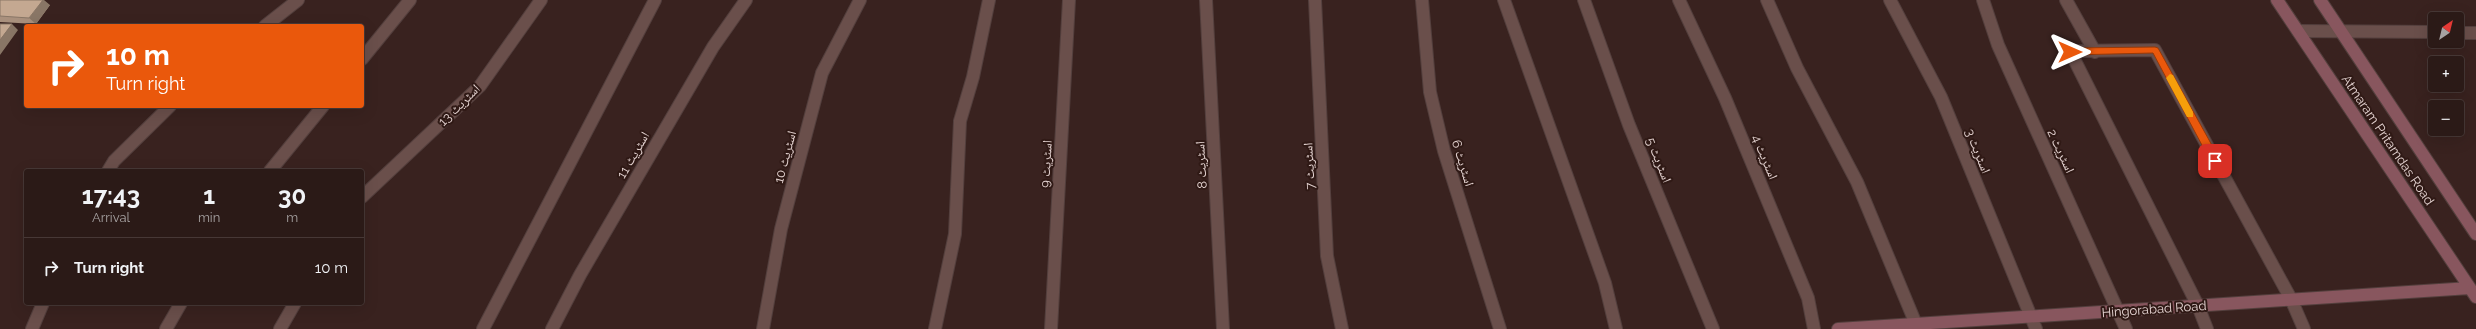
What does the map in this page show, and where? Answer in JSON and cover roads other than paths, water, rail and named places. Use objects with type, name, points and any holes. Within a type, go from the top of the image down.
[{"type":"main road","name":"Atmaram Pritamdas Road","points":[[2277,0],[2473,292]]},
{"type":"main road","name":"Atmaram Pritamdas Road","points":[[2320,0],[2476,234]]},
{"type":"main road","name":"Hingorabad Road","points":[[1838,329],[2033,323],[2119,311],[2291,300],[2473,292]]},
{"type":"street","points":[[268,24],[298,0]]},
{"type":"street","points":[[364,56],[410,0]]},
{"type":"street","name":"اسٹریٹ 13","points":[[364,195],[480,86],[541,0]]},
{"type":"street","points":[[483,329],[655,0]]},
{"type":"street","name":"اسٹریٹ 11","points":[[552,329],[580,275],[709,54],[746,0]]},
{"type":"street","name":"اسٹریٹ 10","points":[[763,329],[781,229],[822,73],[860,0]]},
{"type":"street","points":[[935,329],[955,234],[960,120],[973,77],[989,0]]},
{"type":"street","name":"اسٹریٹ 9","points":[[1051,329],[1069,0]]},
{"type":"street","name":"اسٹریٹ 8","points":[[1206,0],[1223,329]]},
{"type":"street","name":"اسٹریٹ 7","points":[[1315,0],[1327,256],[1342,329]]},
{"type":"street","name":"اسٹریٹ 6","points":[[1422,0],[1430,92],[1444,150],[1500,329]]},
{"type":"street","points":[[1504,0],[1605,283],[1616,329]]},
{"type":"street","name":"اسٹریٹ 5","points":[[1584,0],[1629,124],[1713,329]]},
{"type":"street","name":"اسٹریٹ 4","points":[[1679,0],[1725,98],[1808,298],[1814,329]]},
{"type":"street","points":[[1767,0],[1796,68],[1857,182],[1917,326]]},
{"type":"street","name":"اسٹریٹ 3","points":[[1890,0],[1941,97],[2033,323]]},
{"type":"street","name":"اسٹریٹ 2","points":[[1983,0],[1998,45],[2126,329]]},
{"type":"street","points":[[2066,0],[2095,52]]},
{"type":"street","points":[[2298,31],[2428,32]]},
{"type":"street","points":[[2464,32],[2476,33]]},
{"type":"street","points":[[2207,329],[2198,306],[2070,52],[2155,50],[2291,300],[2304,329]]},
{"type":"street","points":[[109,169],[114,161],[168,108]]},
{"type":"street","points":[[272,169],[321,108]]},
{"type":"street","points":[[32,329],[42,305]]},
{"type":"street","points":[[166,329],[179,305]]},
{"type":"street","points":[[280,329],[294,305]]}]
